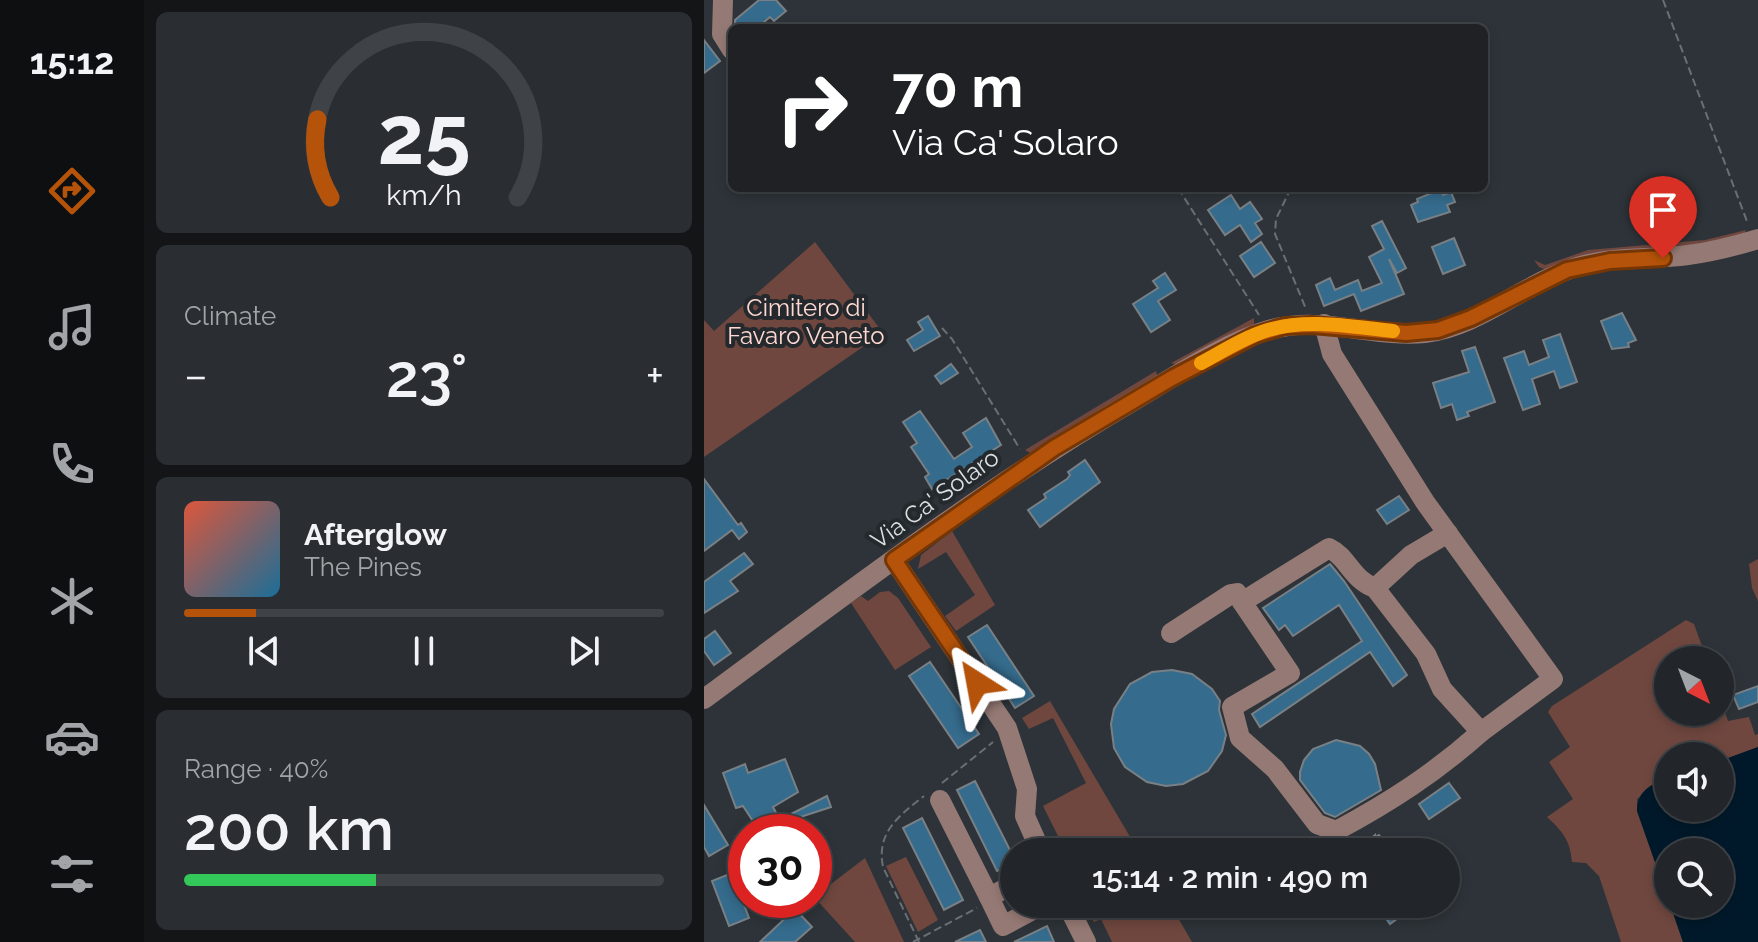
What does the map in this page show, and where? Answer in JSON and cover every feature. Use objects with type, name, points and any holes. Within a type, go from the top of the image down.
[{"type":"street","points":[[723,0],[722,34],[728,44]]},
{"type":"street","name":"Via Ca' Solaro","points":[[704,699],[1029,464],[1172,378],[1242,341],[1268,330],[1318,324],[1406,333],[1438,330],[1471,318],[1554,275],[1582,265],[1687,256],[1756,239]]},
{"type":"street","points":[[1171,633],[1237,593],[1290,673],[1232,707],[1240,738],[1275,769],[1317,824],[1336,831],[1382,807],[1442,767],[1481,732],[1553,679],[1448,533],[1332,354],[1318,324]]},
{"type":"street","points":[[1375,588],[1411,555],[1448,533]]},
{"type":"street","points":[[1242,602],[1329,548],[1335,551],[1361,583],[1375,588],[1426,654],[1442,689],[1481,732]]},
{"type":"street","points":[[894,560],[1007,728],[1027,789],[1027,823],[1034,838]]},
{"type":"street","points":[[938,791],[985,902],[1003,926],[1018,918]]},
{"type":"street","points":[[985,902],[1000,893]]},
{"type":"street","points":[[1074,918],[1086,942]]},
{"type":"path","points":[[1663,0],[1756,239]]},
{"type":"path","points":[[1181,192],[1268,330]]},
{"type":"path","points":[[1289,192],[1276,219],[1275,234],[1318,324]]},
{"type":"path","points":[[942,328],[952,339],[1029,464]]},
{"type":"path","points":[[918,940],[883,867],[882,848],[890,824],[938,791],[996,740]]},
{"type":"path","points":[[913,942],[985,902]]},
{"type":"green space","points":[[1746,230],[1743,237],[1546,270],[1534,260],[1545,265],[1588,250],[1705,240]]},
{"type":"green space","name":"Cimitero di Favaro Veneto","points":[[815,242],[883,333],[704,457],[704,320],[714,331]]},
{"type":"green space","points":[[1254,318],[1254,324],[1249,328],[1179,366],[1171,363]]},
{"type":"green space","points":[[1156,371],[1158,379],[1032,454],[1025,450]]},
{"type":"green space","points":[[952,531],[995,605],[956,631],[945,616],[975,595],[946,552],[918,569],[921,555]]},
{"type":"green space","points":[[1758,559],[1758,601],[1752,588],[1749,564]]},
{"type":"green space","points":[[889,591],[898,598],[931,647],[895,670],[851,603],[861,596],[868,601],[880,592]]},
{"type":"green space","points":[[1686,620],[1694,624],[1702,646],[1654,646],[1654,726],[1734,726],[1734,720],[1749,717],[1755,735],[1758,734],[1758,747],[1734,756],[1734,742],[1654,742],[1654,785],[1637,799],[1637,811],[1654,859],[1654,918],[1675,918],[1683,942],[1621,942],[1599,876],[1586,863],[1572,862],[1565,837],[1547,817],[1573,799],[1549,762],[1570,747],[1548,712],[1552,706]]},
{"type":"green space","points":[[1050,701],[1131,838],[1059,838],[1043,806],[1086,783],[1053,718],[1029,729],[1022,718]]},
{"type":"green space","points":[[906,857],[938,920],[918,932],[886,866]]},
{"type":"green space","points":[[865,858],[904,942],[855,942],[832,917],[832,883]]},
{"type":"green space","points":[[1092,918],[1178,918],[1192,942],[1112,942],[1101,919],[1094,922]]},
{"type":"water","points":[[1758,747],[1758,942],[1683,942],[1675,918],[1734,918],[1734,838],[1654,838],[1654,859],[1637,811],[1639,798],[1654,785],[1654,822],[1734,822],[1734,756]]},
{"type":"building","points":[[759,0],[776,0],[786,11],[774,21],[770,17],[762,24],[735,24],[735,20]]},
{"type":"building","points":[[704,40],[720,61],[704,73]]},
{"type":"building","points":[[1434,192],[1442,192],[1443,195],[1451,192],[1455,202],[1447,205],[1450,212],[1418,222],[1411,205],[1418,202],[1417,199]]},
{"type":"building","points":[[1231,195],[1240,209],[1250,202],[1262,219],[1255,223],[1262,234],[1251,242],[1240,225],[1225,235],[1208,210]]},
{"type":"building","points":[[1382,221],[1406,268],[1397,273],[1389,259],[1404,294],[1361,311],[1354,294],[1324,306],[1316,285],[1330,278],[1335,290],[1358,280],[1362,291],[1382,283],[1369,257],[1384,249],[1372,226]]},
{"type":"building","points":[[1454,238],[1465,265],[1443,274],[1432,247]]},
{"type":"building","points":[[1261,242],[1275,263],[1254,277],[1240,256]]},
{"type":"building","points":[[1165,273],[1176,290],[1158,301],[1170,320],[1151,332],[1133,304],[1158,288],[1153,281]]},
{"type":"building","points":[[1622,313],[1636,340],[1628,343],[1629,347],[1612,349],[1601,321]]},
{"type":"building","points":[[928,316],[940,336],[914,351],[907,340],[923,330],[918,322]]},
{"type":"building","points":[[1560,334],[1577,382],[1560,388],[1554,371],[1532,379],[1540,404],[1523,410],[1504,358],[1524,351],[1529,365],[1549,357],[1543,340]]},
{"type":"building","points":[[1475,347],[1495,402],[1467,412],[1469,416],[1457,420],[1452,404],[1441,408],[1433,383],[1469,372],[1462,351]]},
{"type":"building","points":[[951,364],[958,373],[941,384],[935,376]]},
{"type":"building","points":[[920,411],[954,459],[972,447],[963,433],[986,418],[1001,445],[932,489],[925,477],[929,474],[911,447],[917,443],[903,422]]},
{"type":"building","points":[[1085,460],[1100,482],[1040,527],[1028,510],[1046,498],[1044,494],[1067,479],[1070,475],[1068,472]]},
{"type":"building","points":[[704,479],[738,525],[741,523],[747,532],[739,539],[732,530],[704,551]]},
{"type":"building","points":[[1399,496],[1409,510],[1387,524],[1377,510]]},
{"type":"building","points":[[744,553],[753,564],[730,581],[738,591],[704,613],[704,582]]},
{"type":"building","points":[[1330,564],[1407,675],[1393,686],[1370,652],[1260,727],[1252,714],[1362,641],[1339,605],[1293,636],[1285,625],[1279,630],[1263,608]]},
{"type":"building","points":[[987,625],[1034,696],[1015,708],[968,637]]},
{"type":"building","points":[[715,631],[731,653],[714,665],[704,651],[704,639]]},
{"type":"building","points":[[930,662],[979,734],[958,748],[909,676]]},
{"type":"building","points":[[1172,670],[1192,674],[1212,689],[1220,701],[1219,710],[1226,735],[1222,751],[1208,771],[1183,784],[1166,786],[1147,782],[1125,767],[1114,748],[1111,724],[1114,709],[1130,684],[1152,672]]},
{"type":"building","points":[[1758,686],[1758,702],[1739,709],[1734,695]]},
{"type":"building","points":[[1336,740],[1360,746],[1369,754],[1375,764],[1381,790],[1335,817],[1325,813],[1300,780],[1300,772],[1304,760],[1313,749]]},
{"type":"building","points":[[785,759],[798,792],[773,807],[777,814],[748,814],[743,806],[736,808],[723,773],[745,764],[748,773]]},
{"type":"building","points":[[975,781],[1004,838],[1000,838],[1000,870],[997,871],[957,790]]},
{"type":"building","points":[[1449,783],[1460,798],[1429,819],[1419,804]]},
{"type":"building","points":[[827,796],[831,807],[809,814],[791,814]]},
{"type":"building","points":[[704,805],[728,845],[709,856],[704,847]]},
{"type":"building","points":[[922,818],[963,900],[944,910],[903,828]]},
{"type":"building","points":[[728,875],[728,918],[749,918],[729,926],[712,881]]},
{"type":"building","points":[[785,918],[804,918],[812,927],[795,942],[760,942]]},
{"type":"building","points":[[1047,926],[1054,942],[1014,942]]},
{"type":"building","points":[[980,930],[986,942],[955,942]]},
{"type":"slow traffic","points":[[1201,363],[1255,335],[1285,326],[1324,324],[1393,331]]},
{"type":"route","points":[[977,683],[894,560],[1054,448],[1172,378],[1268,330],[1324,324],[1424,333],[1471,318],[1543,280],[1582,265],[1663,258]]}]
